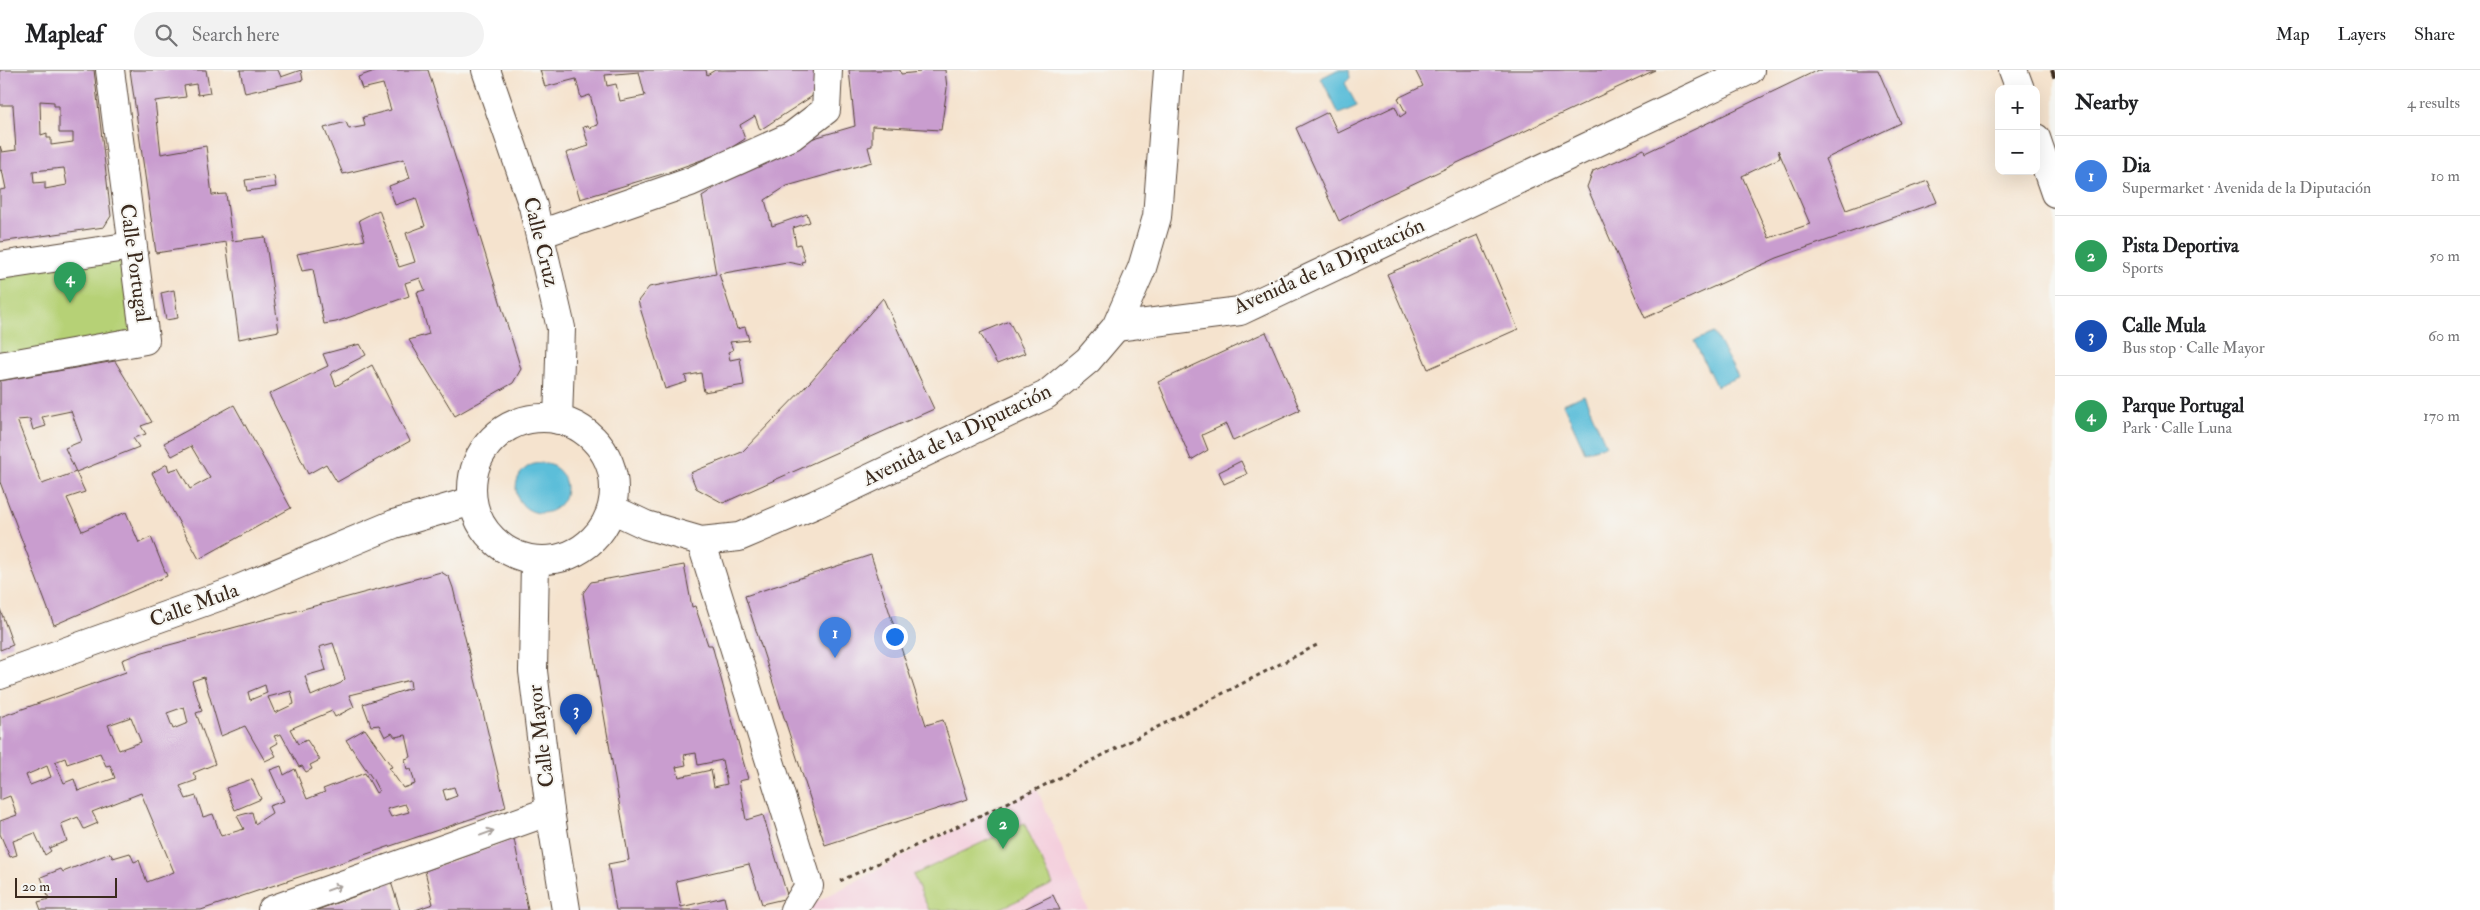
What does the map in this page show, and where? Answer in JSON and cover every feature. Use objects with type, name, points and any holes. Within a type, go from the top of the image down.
[{"type":"street","name":"Calle Portugal","points":[[0,366],[145,340],[110,70]]},
{"type":"street","name":"Calle Cruz","points":[[486,70],[533,206],[561,328],[558,420]]},
{"type":"street","points":[[540,234],[690,182],[792,136],[826,110],[828,70]]},
{"type":"street","points":[[1116,327],[1142,268],[1157,217],[1168,70]]},
{"type":"street","name":"Avenida de la Diputación","points":[[612,509],[646,525],[701,541],[739,537],[816,504],[1046,395],[1088,360],[1116,327],[1240,311],[1750,70]]},
{"type":"street","points":[[2013,70],[2019,85]]},
{"type":"street","points":[[2040,150],[2055,193]]},
{"type":"street","points":[[0,266],[132,246]]},
{"type":"street","points":[[542,417],[558,420],[567,421],[588,433],[605,452],[613,473],[615,496],[609,518],[597,537],[579,552],[558,560],[535,561],[513,554],[494,542],[480,524],[472,501],[472,476],[480,453],[497,434],[518,422],[542,417]]},
{"type":"street","name":"Calle Mula","points":[[0,675],[229,593],[394,524],[472,501]]},
{"type":"street","points":[[701,541],[802,898]]},
{"type":"street","name":"Calle Mayor","points":[[535,561],[533,670],[550,810],[566,910]]},
{"type":"street","points":[[272,910],[550,810]]},
{"type":"path","points":[[802,898],[1037,789],[1317,645]]},
{"type":"shaded area","points":[[1037,789],[1088,910],[801,910],[974,819]]},
{"type":"green space","points":[[132,246],[145,340],[0,366],[0,266]]},
{"type":"green space","points":[[1024,823],[1053,884],[997,910],[929,910],[913,875]]},
{"type":"water","points":[[1337,70],[1349,70],[1350,78],[1345,83],[1357,106],[1339,114],[1321,78]]},
{"type":"water","points":[[1714,333],[1738,377],[1716,386],[1694,341]]},
{"type":"water","points":[[1584,395],[1606,445],[1585,452],[1563,404]]},
{"type":"water","points":[[541,463],[550,465],[561,474],[566,488],[564,497],[555,508],[541,513],[532,511],[521,502],[516,488],[518,479],[527,468]]},
{"type":"building","points":[[0,70],[94,70],[111,216],[104,227],[0,242],[0,190],[6,189],[2,170],[0,171],[0,146],[2,152],[16,150],[13,105],[0,105]],"holes":[[[40,101],[54,102],[54,106],[59,106],[59,133],[73,133],[73,142],[51,145],[51,138],[47,138],[47,133],[41,135]],[[64,168],[67,185],[45,189],[45,182],[34,183],[33,171]]]},
{"type":"building","points":[[130,70],[206,70],[210,93],[198,95],[196,84],[184,86],[186,97],[155,101],[161,154],[206,146],[212,195],[226,194],[232,241],[265,237],[279,331],[239,339],[226,242],[156,253]]},
{"type":"building","points":[[240,70],[278,70],[281,77],[301,70],[303,80],[245,93]]},
{"type":"building","points":[[377,70],[428,70],[521,369],[513,383],[455,416],[409,340],[429,334],[417,292],[425,290],[420,278],[405,283],[409,296],[336,322],[324,324],[313,269],[302,271],[297,254],[365,240],[359,220],[379,210],[399,267],[415,262],[406,233],[425,226],[416,198],[395,205],[389,186],[410,178],[404,159],[343,174],[324,128],[346,122],[349,129],[365,126],[363,117],[391,110],[383,84],[362,89],[358,77]]},
{"type":"building","points":[[540,70],[706,70],[707,75],[715,70],[822,70],[822,85],[811,97],[760,130],[755,116],[740,125],[745,139],[726,151],[666,173],[580,199],[566,153],[589,146],[583,127],[588,126],[589,128],[598,125],[590,95],[581,98],[576,79],[545,87]],"holes":[[[639,72],[645,96],[620,101],[616,84],[607,86],[605,75]]]},
{"type":"building","points":[[849,70],[900,70],[901,74],[920,72],[919,70],[945,70],[947,88],[941,130],[872,126],[872,146],[868,147],[872,162],[787,186],[765,200],[772,226],[807,214],[810,222],[793,228],[796,245],[800,244],[805,261],[801,262],[802,265],[787,262],[719,274],[737,329],[745,327],[749,340],[730,342],[733,350],[728,352],[730,360],[740,358],[744,385],[704,392],[701,373],[685,376],[687,382],[665,389],[638,301],[649,287],[716,274],[702,196],[773,150],[855,126]]},
{"type":"building","points":[[1415,70],[1655,70],[1372,203],[1339,221],[1296,128],[1328,112],[1338,133],[1395,106],[1400,117],[1406,113],[1398,98],[1423,86]]},
{"type":"building","points":[[1818,70],[1878,70],[1901,123],[1825,159],[1846,210],[1928,181],[1937,202],[1777,258],[1645,318],[1587,187],[1593,171],[1644,149],[1645,153]],"holes":[[[1778,150],[1810,224],[1769,238],[1742,176],[1780,158]]]},
{"type":"building","points":[[274,176],[276,187],[247,191],[245,180]]},
{"type":"building","points":[[1478,235],[1518,329],[1428,369],[1387,274]]},
{"type":"building","points":[[174,290],[178,318],[166,320],[161,293]]},
{"type":"building","points":[[883,298],[934,409],[723,503],[696,488],[690,473],[742,452],[810,382]]},
{"type":"building","points":[[1009,321],[1025,353],[997,364],[980,333]]},
{"type":"building","points":[[1266,332],[1300,410],[1233,441],[1226,424],[1202,435],[1208,450],[1191,460],[1158,382]]},
{"type":"building","points":[[360,344],[366,355],[331,373],[336,386],[372,365],[410,441],[337,482],[326,464],[308,474],[269,394],[328,366],[323,354]]},
{"type":"building","points":[[115,361],[152,422],[141,426],[146,434],[133,438],[139,447],[76,472],[85,492],[67,498],[82,531],[126,512],[139,543],[151,537],[167,576],[54,625],[0,482],[0,381]],"holes":[[[71,411],[82,441],[65,448],[76,472],[42,484],[17,420],[30,419],[33,430],[46,426],[42,417]]]},
{"type":"building","points":[[234,405],[291,508],[199,559],[152,473],[167,464],[169,471],[178,468],[190,489],[210,478],[191,446],[172,456],[164,443]]},
{"type":"building","points":[[1241,461],[1247,474],[1224,484],[1219,472]]},
{"type":"building","points":[[871,555],[926,725],[943,720],[968,799],[825,845],[745,596]]},
{"type":"building","points":[[684,565],[692,607],[695,606],[708,645],[712,645],[748,779],[739,781],[746,820],[763,815],[788,898],[762,904],[749,864],[676,881],[681,907],[724,897],[727,910],[616,910],[608,864],[629,860],[583,593],[591,582]],"holes":[[[696,753],[698,765],[722,760],[727,784],[714,787],[711,770],[679,777],[676,767],[686,765],[684,755]]]},
{"type":"building","points":[[441,572],[449,577],[453,588],[506,807],[201,910],[41,910],[38,902],[49,899],[41,877],[61,869],[63,872],[110,853],[113,858],[130,853],[134,862],[139,860],[147,882],[174,872],[141,793],[92,812],[98,823],[84,829],[78,817],[61,824],[67,841],[49,848],[51,851],[45,855],[35,833],[13,841],[17,855],[10,857],[0,834],[0,821],[17,815],[10,796],[0,800],[0,717],[126,672],[122,660],[143,652]],"holes":[[[333,643],[345,679],[341,683],[311,696],[305,676],[326,670],[319,647]],[[204,677],[221,736],[245,726],[265,761],[276,756],[271,747],[278,743],[274,736],[281,734],[299,767],[302,766],[306,772],[312,769],[310,765],[320,760],[307,740],[298,744],[290,729],[332,711],[335,717],[354,707],[349,695],[410,680],[411,688],[363,704],[371,726],[379,725],[385,737],[392,733],[395,737],[406,735],[411,757],[405,759],[407,770],[411,769],[415,784],[403,788],[389,768],[392,767],[365,729],[346,740],[379,791],[376,793],[365,773],[323,789],[325,792],[307,799],[295,769],[284,775],[281,766],[270,770],[284,801],[269,806],[272,813],[255,824],[252,812],[237,816],[244,829],[221,836],[213,814],[203,817],[196,796],[186,799],[180,786],[197,780],[193,773],[215,764],[196,713],[202,711],[192,681]],[[265,685],[267,693],[250,700],[248,692]],[[291,691],[294,704],[275,713],[268,697]],[[184,707],[188,723],[173,729],[167,713]],[[131,717],[141,742],[119,750],[108,725]],[[100,753],[106,766],[110,765],[115,778],[78,791],[74,779],[64,783],[55,762],[65,758],[67,764]],[[47,766],[51,777],[30,785],[26,775]],[[454,787],[457,796],[446,800],[443,790]],[[405,804],[409,812],[391,817],[387,809]]]},
{"type":"building","points":[[0,609],[13,645],[0,650]]},
{"type":"building","points":[[252,779],[261,799],[235,810],[226,788]]},
{"type":"building","points":[[514,839],[528,910],[415,910],[433,904],[425,871]]},
{"type":"building","points":[[391,882],[400,910],[317,910],[367,892]]},
{"type":"building","points":[[1053,895],[1060,910],[1022,910]]},
{"type":"railway","points":[[2052,70],[2055,79]]},
{"type":"place","name":"Parque Portugal","points":[[70,303]]},
{"type":"place","name":"Dia","points":[[835,658]]},
{"type":"place","name":"Calle Mula","points":[[576,735]]},
{"type":"place","name":"Pista Deportiva","points":[[1003,849]]}]
